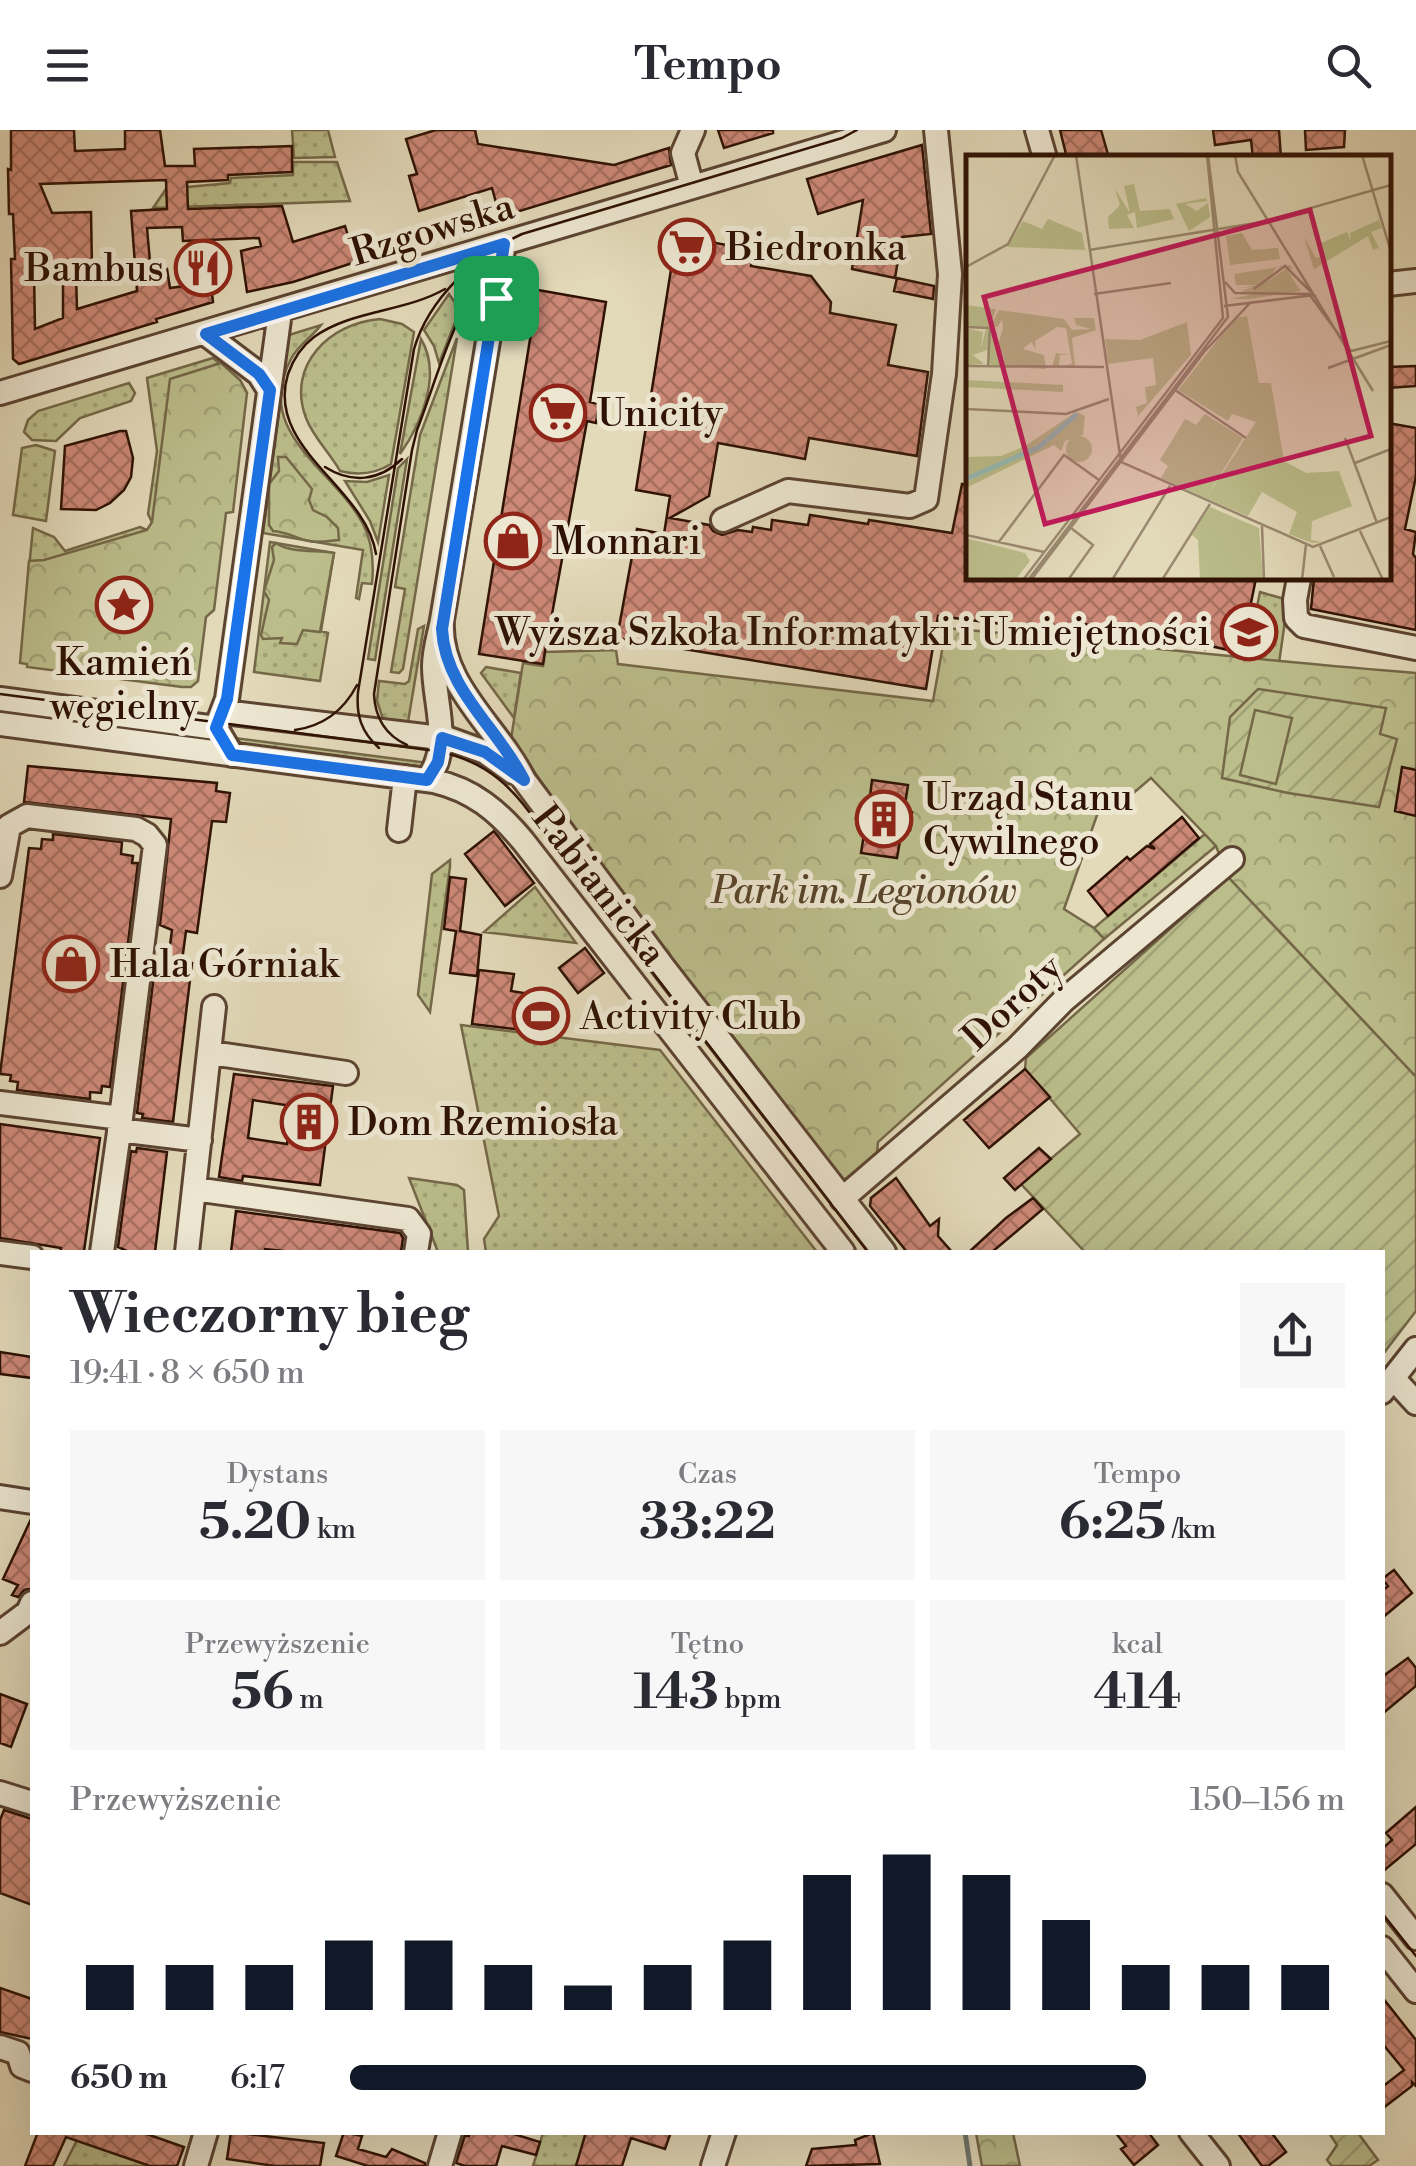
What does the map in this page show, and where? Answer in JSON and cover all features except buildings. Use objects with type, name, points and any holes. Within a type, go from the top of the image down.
[{"type":"street","points":[[692,187],[683,153],[693,130]]},
{"type":"street","name":"Rzgowska","points":[[0,394],[884,130]]},
{"type":"street","points":[[724,520],[788,491],[910,506],[926,499],[944,374],[950,274],[936,130]]},
{"type":"street","points":[[1037,130],[1044,155]]},
{"type":"street","points":[[399,830],[416,779],[438,762],[442,738],[434,670],[436,640],[504,244]]},
{"type":"street","points":[[1391,284],[1416,281]]},
{"type":"street","points":[[232,755],[220,720],[280,312]]},
{"type":"street","points":[[206,334],[259,374],[270,390]]},
{"type":"street","points":[[1299,580],[1296,618],[1304,626],[1416,648]]},
{"type":"street","points":[[442,620],[444,650],[456,680],[524,780]]},
{"type":"street","points":[[0,700],[442,738],[485,752],[524,780]]},
{"type":"street","name":"Pabianicka","points":[[0,724],[416,779],[466,791],[509,824],[841,1250]]},
{"type":"street","name":"Pabianicka","points":[[524,780],[882,1250]]},
{"type":"street","points":[[0,876],[10,826],[27,816],[136,829],[155,845],[102,1250]]},
{"type":"street","name":"Doroty","points":[[842,1199],[1017,1048],[1078,988],[1232,859]]},
{"type":"street","points":[[186,1250],[214,1007]]},
{"type":"street","points":[[211,1053],[346,1073]]},
{"type":"street","points":[[0,1103],[200,1140]]},
{"type":"street","points":[[194,1189],[408,1219],[419,1234],[416,1250]]},
{"type":"street","points":[[0,1253],[30,1257]]},
{"type":"street","points":[[1416,1350],[1388,1385],[1416,1402]]},
{"type":"street","points":[[0,1497],[30,1502]]},
{"type":"street","points":[[0,1633],[30,1608]]},
{"type":"street","points":[[0,1793],[30,1803]]},
{"type":"street","points":[[1385,1899],[1416,1938]]},
{"type":"street","points":[[1385,1952],[1416,1991]]},
{"type":"street","points":[[0,2047],[18,2053],[22,2066],[30,2069]]},
{"type":"street","points":[[196,2166],[205,2135]]},
{"type":"street","points":[[440,2166],[449,2135]]},
{"type":"street","points":[[713,2166],[723,2135]]},
{"type":"street","points":[[1193,2135],[1218,2166]]},
{"type":"green space","points":[[292,130],[328,130],[335,157],[294,158]]},
{"type":"green space","points":[[293,162],[337,162],[350,201],[153,208],[166,189],[230,183],[231,178],[293,175]]},
{"type":"green space","points":[[449,294],[460,310],[439,363],[424,330]]},
{"type":"green space","points":[[380,319],[402,324],[414,332],[391,464],[367,473],[340,471],[306,418],[302,381],[307,364],[329,338],[362,322]]},
{"type":"green space","points":[[321,325],[294,354],[283,382],[289,335]]},
{"type":"green space","points":[[457,338],[403,669],[391,672],[405,589],[395,587],[420,435]]},
{"type":"green space","points":[[421,339],[430,367],[427,398],[416,428],[400,454]]},
{"type":"green space","points":[[213,358],[240,380],[247,393],[152,522],[148,514],[157,451],[147,378]]},
{"type":"green space","points":[[221,363],[240,380],[247,393],[233,512],[226,513],[214,610],[206,617],[198,681],[191,687],[182,687],[20,663],[29,561],[147,530],[152,522],[170,379]]},
{"type":"green space","points":[[129,383],[135,393],[131,401],[80,418],[56,441],[32,440],[24,432],[28,420],[38,411]]},
{"type":"green space","points":[[282,391],[282,408],[289,429],[350,504],[366,531],[372,553],[372,584],[362,583],[359,599],[356,598],[363,550],[263,533]]},
{"type":"green space","points":[[36,445],[55,451],[46,521],[13,515],[22,448]]},
{"type":"green space","points":[[278,457],[286,457],[312,489],[309,500],[313,510],[338,528],[339,540],[314,542],[273,531],[269,525],[269,484],[279,471]]},
{"type":"green space","points":[[407,459],[375,660],[368,659],[398,468]]},
{"type":"green space","points":[[389,475],[378,542],[345,481],[367,482]]},
{"type":"green space","points":[[140,527],[147,530],[29,568],[33,528],[54,537],[65,551]]},
{"type":"green space","points":[[270,542],[334,553],[321,631],[328,633],[320,681],[254,672]]},
{"type":"green space","points":[[276,543],[296,550],[334,553],[320,632],[303,630],[297,644],[280,643],[282,638],[263,639],[261,635],[269,600],[264,591]]},
{"type":"green space","points":[[1260,592],[1288,600],[1279,663],[1246,660]]},
{"type":"green space","points":[[424,626],[408,722],[384,722],[377,701],[379,681],[409,681],[418,629]]},
{"type":"green space","name":"Park im. Legionów","points":[[946,628],[1416,673],[1416,1077],[1228,877],[1216,846],[1151,778],[1116,808],[1103,798],[1064,909],[1104,939],[878,1142],[877,1153],[843,1181],[616,887],[511,739],[523,663],[543,666],[545,652],[616,650],[618,664],[933,701]]},
{"type":"green space","points":[[486,667],[521,673],[514,718],[481,673]]},
{"type":"green space","points":[[1258,689],[1386,708],[1380,734],[1397,739],[1379,807],[1222,778],[1230,717]]},
{"type":"green space","points":[[1255,710],[1292,718],[1276,784],[1240,775]]},
{"type":"green space","points":[[234,738],[428,763],[414,770],[251,749]]},
{"type":"green space","points":[[1206,833],[1216,846],[1104,939],[1094,928]]},
{"type":"green space","points":[[450,860],[430,1012],[418,995],[432,874]]},
{"type":"green space","points":[[1228,877],[1416,1077],[1416,1311],[1385,1351],[1385,1250],[1083,1250],[1021,1184],[1080,1134],[1025,1069],[1026,1058]]},
{"type":"green space","points":[[535,887],[576,943],[484,932]]},
{"type":"green space","points":[[461,1025],[660,1050],[815,1250],[486,1250],[484,1239],[499,1216]]},
{"type":"green space","points":[[409,1178],[457,1185],[464,1190],[468,1250],[437,1250]]},
{"type":"green space","points":[[82,2135],[87,2144],[150,2166],[64,2166]]},
{"type":"green space","points":[[542,2135],[586,2135],[576,2166],[533,2166]]},
{"type":"green space","points":[[976,2135],[1013,2135],[1020,2166],[982,2166]]},
{"type":"green space","points":[[1330,2135],[1359,2135],[1378,2160],[1369,2166],[1332,2166],[1327,2160],[1337,2145]]},
{"type":"waterway","points":[[965,2135],[970,2166]]},
{"type":"tram line","points":[[379,748],[361,723],[358,692],[414,349],[442,296],[487,254],[522,234],[842,138],[857,130]]},
{"type":"tram line","points":[[407,745],[383,725],[374,694],[412,450],[460,316],[485,275],[500,259]]},
{"type":"tram line","points":[[376,554],[355,508],[303,446],[291,424],[285,401],[288,374],[306,345],[329,328],[445,289]]},
{"type":"tram line","points":[[325,467],[345,476],[365,478],[384,472],[402,459]]},
{"type":"tram line","points":[[295,730],[332,715],[357,685]]},
{"type":"tram line","points":[[0,694],[436,751],[485,769],[523,804],[866,1250]]},
{"type":"tram line","points":[[1385,1917],[1416,1956]]},
{"type":"place","name":"Biedronka","points":[[687,247]]},
{"type":"place","name":"Bambus","points":[[203,268]]},
{"type":"place","name":"Unicity","points":[[558,413]]},
{"type":"place","name":"Monnari","points":[[513,541]]},
{"type":"place","name":"Kamień węgielny","points":[[124,605]]},
{"type":"place","name":"Wyższa Szkoła Informatyki i Umiejętności","points":[[1249,632]]},
{"type":"place","name":"Urząd Stanu Cywilnego","points":[[884,819]]},
{"type":"place","name":"Hala Górniak","points":[[71,964]]},
{"type":"place","name":"Activity Club","points":[[541,1016]]},
{"type":"place","name":"Dom Rzemiosła","points":[[309,1122]]},
{"type":"route","points":[[504,244],[496,298],[442,635],[446,658],[456,680],[524,780],[485,752],[442,738],[436,769],[427,780],[232,755],[216,728],[227,699],[270,390],[259,374],[206,334],[504,244]]}]
